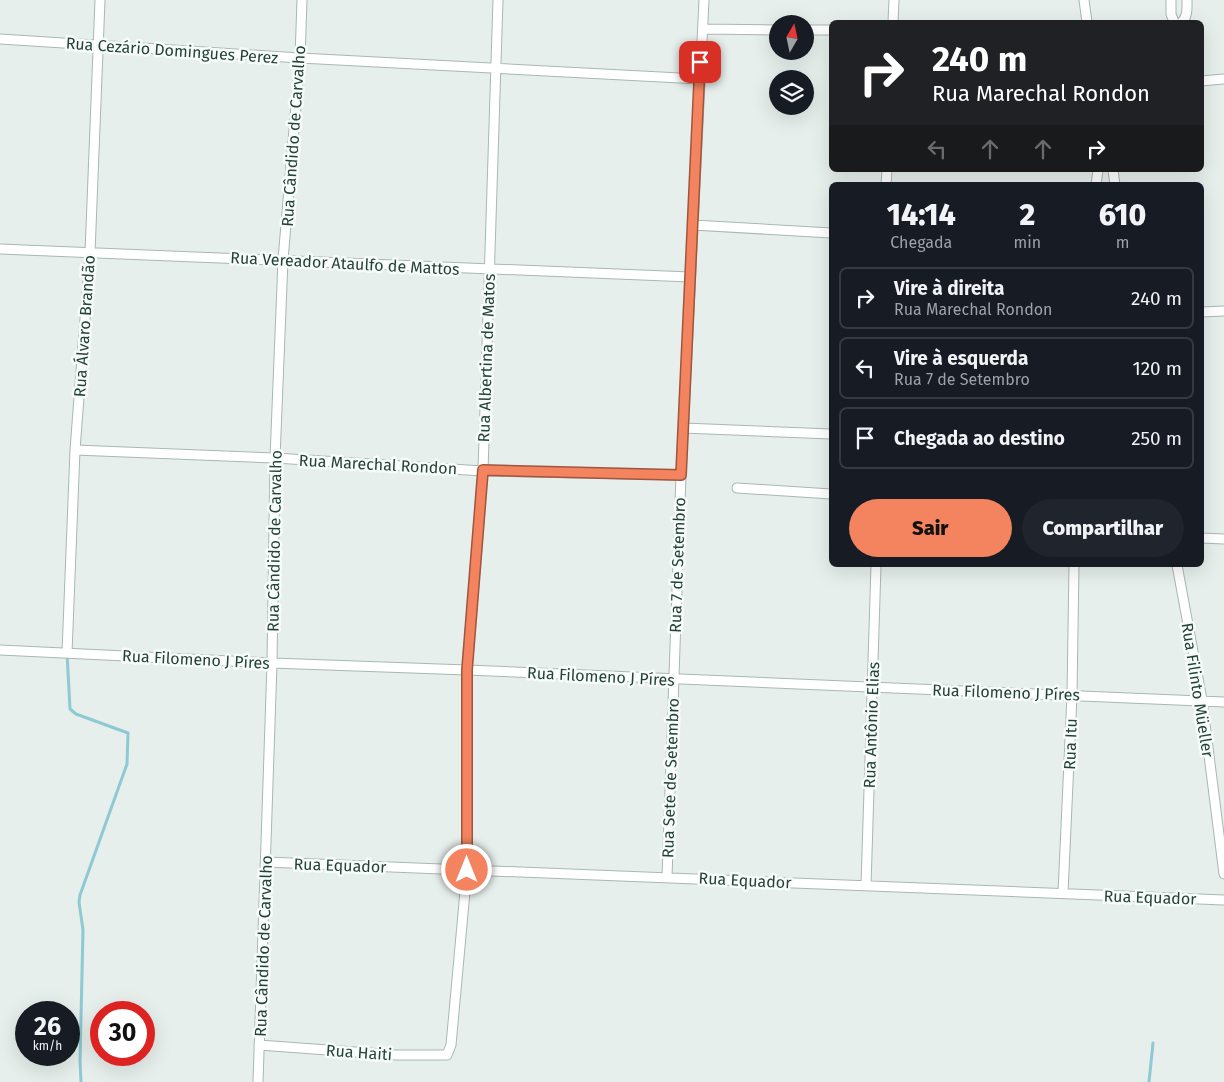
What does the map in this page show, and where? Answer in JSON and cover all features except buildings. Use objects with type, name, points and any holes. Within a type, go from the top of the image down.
[{"type":"street","name":"Rua Álvaro Brandão","points":[[67,653],[75,450],[90,252],[100,0]]},
{"type":"street","name":"Rua Cândido de Carvalho","points":[[258,1082],[272,663],[275,458],[283,260],[300,58],[302,0]]},
{"type":"street","name":"Rua Albertina de Matos","points":[[451,1045],[467,870],[467,670],[483,470],[494,68],[498,0]]},
{"type":"street","name":"Rua 7 de Setembro","points":[[673,680],[704,0]]},
{"type":"street","points":[[893,20],[894,0]]},
{"type":"street","points":[[1084,0],[1087,20]]},
{"type":"street","points":[[1171,0],[1171,14],[1173,20]]},
{"type":"street","points":[[1184,20],[1187,13],[1187,0]]},
{"type":"street","points":[[703,29],[769,30]]},
{"type":"street","points":[[814,30],[829,30]]},
{"type":"street","name":"Rua Cezário Domingues Perez","points":[[0,39],[300,58],[699,79]]},
{"type":"street","points":[[1204,81],[1224,80]]},
{"type":"street","points":[[694,225],[829,233]]},
{"type":"street","name":"Rua Vereador Ataulfo de Mattos","points":[[0,249],[690,277]]},
{"type":"street","points":[[1204,312],[1224,311]]},
{"type":"street","points":[[683,428],[829,434]]},
{"type":"street","name":"Rua Marechal Rondon","points":[[75,450],[275,458],[483,470],[681,475]]},
{"type":"street","points":[[737,488],[829,494]]},
{"type":"street","points":[[1204,538],[1224,539]]},
{"type":"street","name":"Rua Antônio Elias","points":[[866,886],[876,567]]},
{"type":"street","name":"Rua Itu","points":[[1063,893],[1072,695],[1074,567]]},
{"type":"street","name":"Rua Filinto Müeller","points":[[1177,567],[1202,700],[1224,874]]},
{"type":"street","name":"Rua Filomeno J Píres","points":[[0,650],[1224,702]]},
{"type":"street","name":"Rua Sete de Setembro","points":[[667,877],[673,680]]},
{"type":"street","name":"Rua Equador","points":[[266,862],[1224,900]]},
{"type":"street","name":"Rua Haiti","points":[[260,1045],[396,1055],[447,1055],[451,1045]]},
{"type":"waterway","points":[[67,653],[70,709],[76,714],[128,733],[127,764],[79,902],[83,930],[81,1082]]},
{"type":"waterway","points":[[1149,1082],[1153,1043]]},
{"type":"route","points":[[467,870],[467,670],[483,470],[681,475],[700,62]]}]
